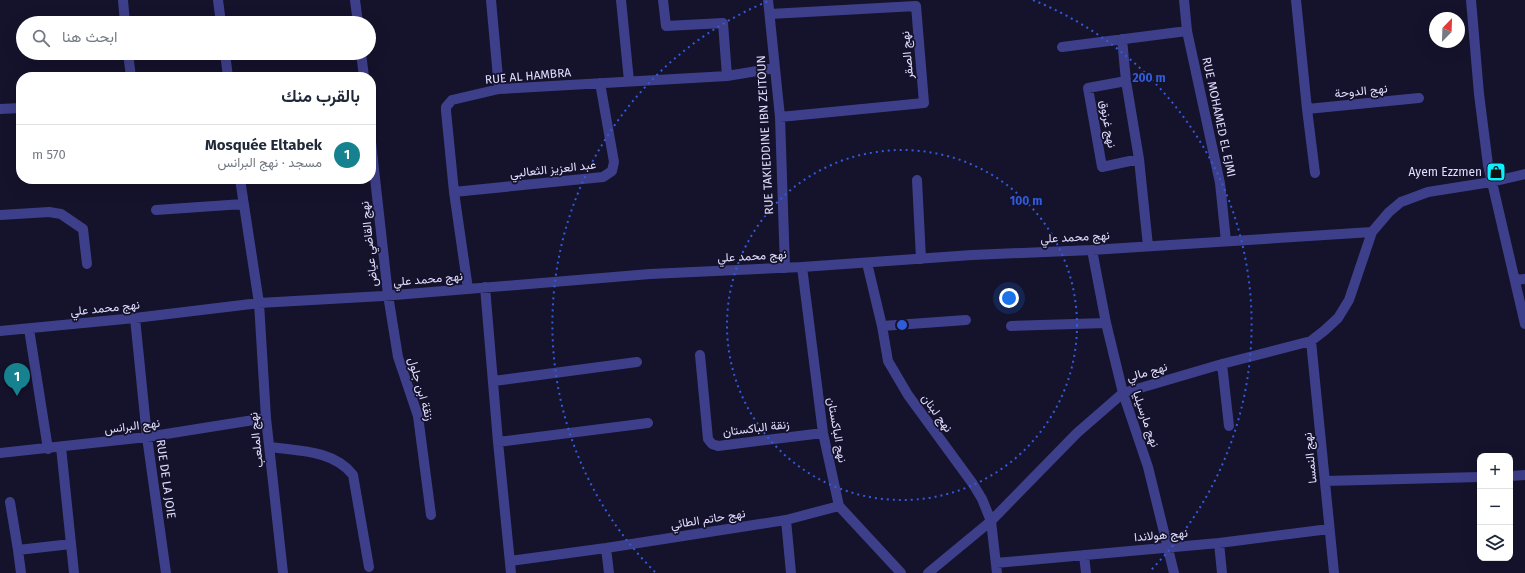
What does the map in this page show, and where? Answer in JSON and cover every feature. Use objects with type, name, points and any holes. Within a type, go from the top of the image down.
[{"type":"street","points":[[123,0],[124,16]]},
{"type":"street","points":[[218,0],[220,16]]},
{"type":"street","points":[[355,0],[357,16]]},
{"type":"street","points":[[491,0],[499,89]]},
{"type":"street","points":[[621,0],[629,82]]},
{"type":"street","points":[[663,0],[666,26],[723,23],[727,76]]},
{"type":"street","name":"RUE TAKIEDDINE IBN ZEITOUN","points":[[768,0],[780,117],[785,268]]},
{"type":"street","name":"RUE MOHAMED EL EJMI","points":[[1184,0],[1187,31],[1220,183],[1226,241]]},
{"type":"street","points":[[1296,0],[1315,173]]},
{"type":"street","points":[[1471,0],[1479,94],[1491,182],[1520,280],[1525,322]]},
{"type":"street","name":"نهج الصقر","points":[[770,14],[916,6],[924,103],[780,117]]},
{"type":"street","points":[[1062,47],[1187,31]]},
{"type":"street","name":"نهج غرنوق","points":[[1122,39],[1126,81],[1138,159],[1148,246]]},
{"type":"street","points":[[129,60],[130,72]]},
{"type":"street","points":[[226,60],[227,72]]},
{"type":"street","points":[[362,60],[363,72]]},
{"type":"street","name":"RUE AL HAMBRA","points":[[468,289],[454,192],[446,106],[452,100],[499,89],[727,76],[775,68]]},
{"type":"street","name":"نهج غرنوق","points":[[1126,81],[1088,88],[1102,167],[1138,159]]},
{"type":"street","name":"عبد العزيز الثعالبي","points":[[454,192],[603,177],[612,171],[614,162],[600,83]]},
{"type":"street","name":"نهج الدوحة","points":[[1307,109],[1419,98]]},
{"type":"street","points":[[0,110],[16,108]]},
{"type":"street","points":[[1372,232],[1401,202],[1428,192],[1491,182],[1525,174]]},
{"type":"street","points":[[917,180],[921,259]]},
{"type":"street","name":"نهج الملعب","points":[[241,184],[259,303],[266,418],[283,573]]},
{"type":"street","name":"نهج القاضي عياض","points":[[376,184],[388,295]]},
{"type":"street","points":[[156,210],[243,204]]},
{"type":"street","points":[[0,215],[48,212],[61,214],[83,229],[87,264]]},
{"type":"street","name":"نهج محمد علي","points":[[0,331],[135,318],[259,303],[388,295],[650,274],[785,268],[1372,232]]},
{"type":"street","name":"نهج مالي","points":[[928,573],[991,521],[1077,433],[1123,393],[1222,364],[1311,341],[1338,318],[1349,300],[1372,232]]},
{"type":"street","name":"نهج مارسيليا","points":[[1092,250],[1106,323],[1123,393],[1148,467],[1174,573]]},
{"type":"street","name":"نهج لبنان","points":[[867,263],[882,326],[888,361],[908,395],[973,484],[982,499],[991,521],[997,568]]},
{"type":"street","name":"نهج الباكستان","points":[[802,267],[823,433],[838,506]]},
{"type":"street","points":[[486,287],[498,442],[511,573]]},
{"type":"street","name":"زنقة ابن جلول","points":[[388,295],[398,357],[418,416],[431,515]]},
{"type":"street","name":"RUE DE LA JOIE","points":[[135,318],[147,438],[166,573]]},
{"type":"street","points":[[882,326],[966,320]]},
{"type":"street","points":[[1011,326],[1106,323]]},
{"type":"street","points":[[29,329],[48,449]]},
{"type":"street","name":"نهج النمسا","points":[[1311,341],[1334,573]]},
{"type":"street","name":"زنقة الباكستان","points":[[700,355],[708,439],[712,444],[718,446],[823,433]]},
{"type":"street","points":[[494,381],[637,362]]},
{"type":"street","points":[[1222,364],[1229,426]]},
{"type":"street","name":"نهج البرانس","points":[[0,453],[147,438],[266,418]]},
{"type":"street","points":[[498,442],[648,423]]},
{"type":"street","points":[[61,447],[74,573]]},
{"type":"street","points":[[270,447],[318,454],[342,463],[348,468],[353,475],[370,567]]},
{"type":"street","points":[[1513,476],[1525,476]]},
{"type":"street","points":[[1325,481],[1477,477]]},
{"type":"street","points":[[10,502],[21,573]]},
{"type":"street","points":[[838,506],[901,573]]},
{"type":"street","name":"نهج حاتم الطائي","points":[[510,560],[606,548],[786,520],[838,506]]},
{"type":"street","points":[[786,520],[791,573]]},
{"type":"street","name":"نهج هولاندا","points":[[997,568],[1084,555],[1219,543],[1329,529]]},
{"type":"street","points":[[1219,543],[1222,573]]},
{"type":"street","points":[[18,550],[71,544]]},
{"type":"street","points":[[606,548],[609,573]]},
{"type":"street","points":[[1084,555],[1086,573]]},
{"type":"place","name":"Ayem Ezzmen","points":[[1496,172]]},
{"type":"place","name":"Mosquée Eltabek","points":[[17,396]]}]
